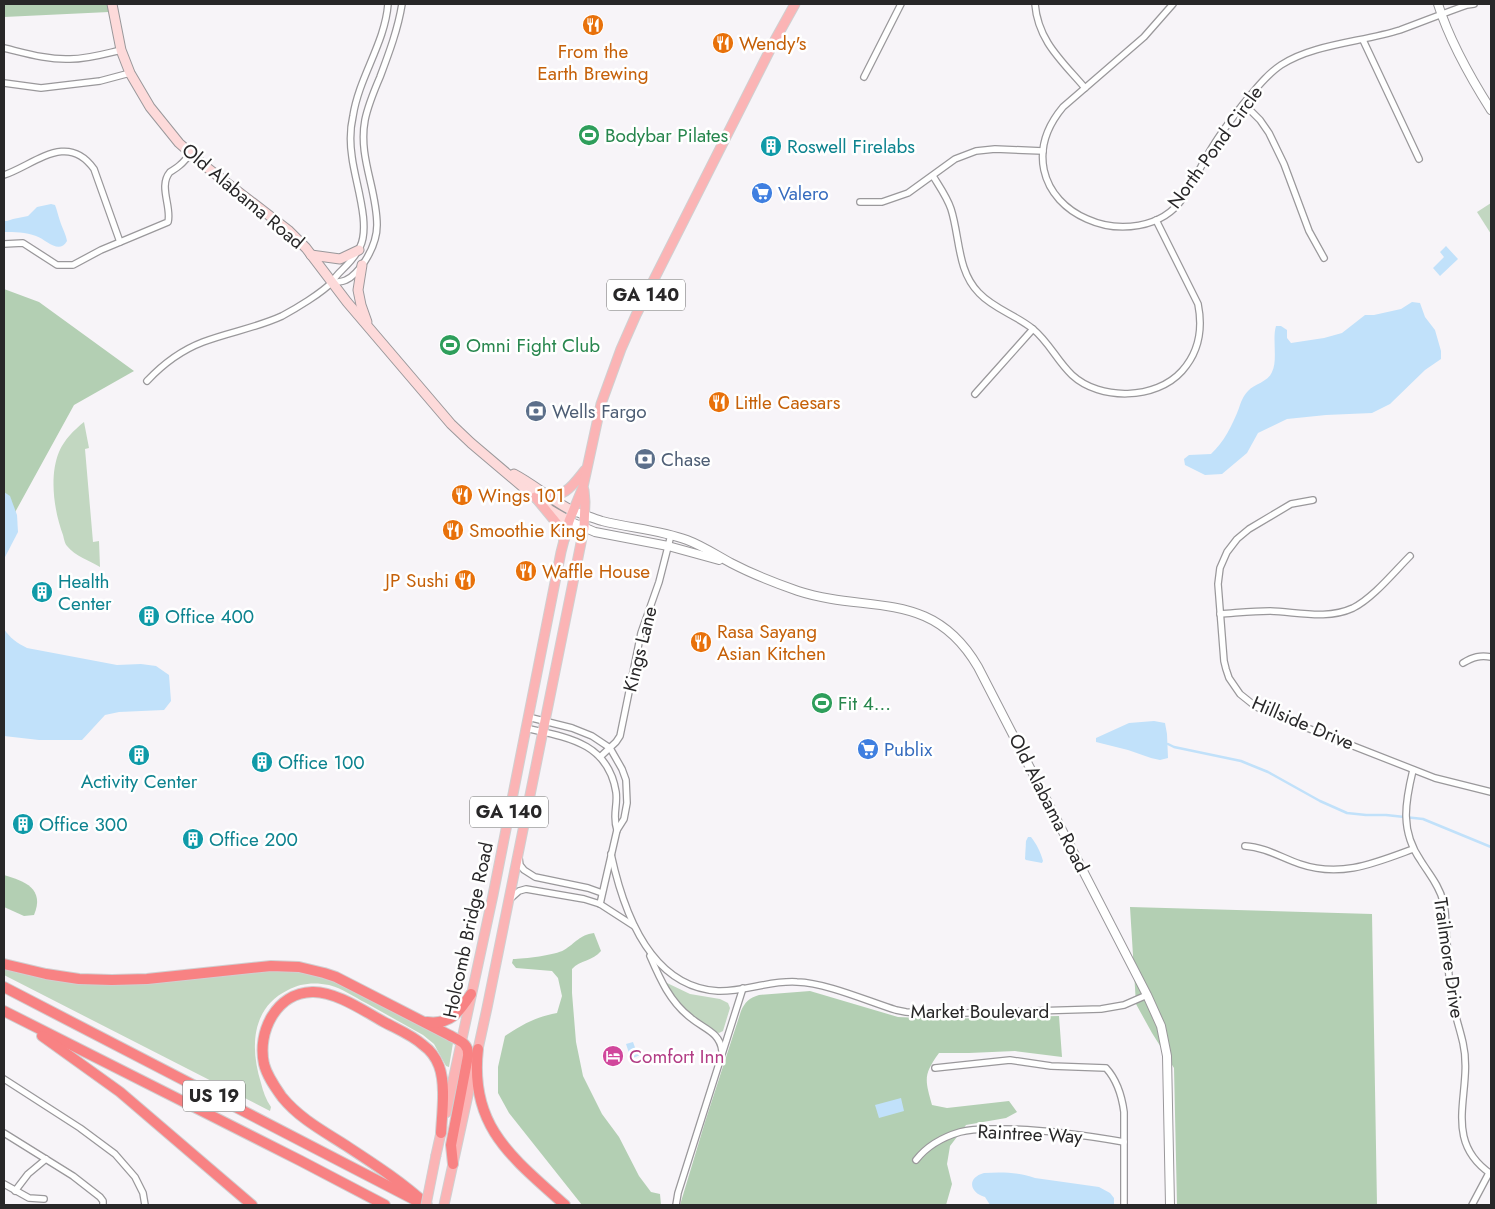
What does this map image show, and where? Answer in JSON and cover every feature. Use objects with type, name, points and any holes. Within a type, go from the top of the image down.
[{"type":"highway","points":[[4,964],[46,974],[79,979],[147,979],[272,966],[298,967],[336,977],[461,1041],[467,1047],[468,1054],[451,1145],[453,1164]]},
{"type":"highway","name":"US 19","points":[[4,987],[426,1205]]},
{"type":"highway","points":[[426,1205],[387,1173],[304,1117],[282,1097],[270,1079],[263,1057],[265,1033],[275,1011],[282,1003],[297,994],[324,993],[358,1008],[422,1043],[436,1060],[442,1074],[441,1134]]},
{"type":"highway","points":[[417,1019],[432,1023],[447,1020],[458,1012],[472,994]]},
{"type":"highway","name":"US 19","points":[[4,1011],[385,1205]]},
{"type":"highway","points":[[16,1018],[120,1092],[252,1205]]},
{"type":"highway","points":[[478,1049],[477,1072],[479,1092],[494,1133],[518,1163],[565,1205]]},
{"type":"main road","name":"Old Alabama Road","points":[[112,4],[121,50],[130,73],[150,107],[179,143],[190,154],[288,230],[306,248],[331,282],[451,424],[488,458],[525,480],[550,510],[569,520]]},
{"type":"main road","name":"Holcomb Bridge Road","points":[[426,1205],[493,895],[564,540],[569,520],[583,487],[601,404],[624,340],[794,4]]},
{"type":"main road","points":[[311,255],[340,259],[358,250]]},
{"type":"main road","points":[[362,265],[358,290],[361,305],[370,329]]},
{"type":"main road","points":[[539,495],[563,493],[586,468]]},
{"type":"main road","name":"Holcomb Bridge Road","points":[[444,1205],[478,1049],[584,528],[585,502],[583,487]]},
{"type":"main road","name":"Old Alabama Road","points":[[539,495],[573,511]]},
{"type":"main road","points":[[539,495],[559,526],[564,540]]},
{"type":"street","points":[[147,381],[165,364],[201,343],[270,321],[304,303],[331,282],[352,261],[361,246],[363,217],[351,157],[351,128],[356,100],[380,36],[388,4]]},
{"type":"street","points":[[331,282],[347,280],[362,265],[372,250],[375,239],[377,226],[375,205],[363,145],[365,120],[399,24],[402,4]]},
{"type":"street","points":[[864,77],[901,4]]},
{"type":"street","points":[[1035,4],[1039,29],[1044,38],[1085,88]]},
{"type":"street","name":"North Pond Circle","points":[[1173,4],[1144,38],[1063,107],[1054,118],[1046,134],[1043,151],[1044,170],[1050,188],[1061,202],[1075,214],[1091,221],[1118,226],[1138,226],[1156,220],[1167,213],[1182,199],[1212,146],[1228,123],[1266,78],[1290,59],[1308,52],[1400,30],[1441,14],[1474,4]]},
{"type":"street","points":[[1438,4],[1457,51],[1491,110]]},
{"type":"street","points":[[1363,40],[1420,159]]},
{"type":"street","points":[[4,48],[68,59],[94,57],[121,50]]},
{"type":"street","points":[[4,82],[41,88],[100,81],[130,73]]},
{"type":"street","points":[[1244,104],[1260,120],[1269,133],[1284,164],[1309,231],[1324,258]]},
{"type":"street","points":[[860,202],[882,202],[908,193],[954,159],[976,151],[995,149],[1043,151]]},
{"type":"street","points":[[4,175],[54,153],[74,152],[88,160],[94,169],[120,242]]},
{"type":"street","points":[[4,244],[23,243],[57,265],[74,265],[101,250],[168,222],[166,180],[170,173],[180,166],[190,154]]},
{"type":"street","points":[[933,176],[950,206],[962,264],[972,284],[988,301],[1033,329],[1049,344],[1072,375],[1084,384],[1097,390],[1115,393],[1144,392],[1162,386],[1178,375],[1189,363],[1197,348],[1201,331],[1200,315],[1194,296],[1156,220]]},
{"type":"street","points":[[975,394],[1033,329]]},
{"type":"street","name":"Hillside Drive","points":[[1313,500],[1292,504],[1249,529],[1237,539],[1227,552],[1220,568],[1218,584],[1224,660],[1234,687],[1247,701],[1264,711],[1413,770],[1463,786],[1491,792]]},
{"type":"street","name":"Old Alabama Road","points":[[573,511],[602,521],[671,535],[699,545],[732,564],[810,595],[887,606],[914,612],[939,623],[962,642],[978,666],[1162,1026],[1167,1056],[1170,1205]]},
{"type":"street","name":"Old Alabama Road","points":[[569,520],[584,528],[668,546],[732,564]]},
{"type":"street","name":"Kings Lane","points":[[600,757],[620,736],[645,620],[659,582],[671,535]]},
{"type":"street","points":[[1220,614],[1270,611],[1322,615],[1341,613],[1367,599],[1410,556]]},
{"type":"street","points":[[1463,663],[1471,658],[1491,657]]},
{"type":"street","name":"Market Boulevard","points":[[528,717],[582,731],[602,741],[610,748],[622,769],[627,791],[624,819],[617,830],[600,904],[634,926]]},
{"type":"street","name":"Market Boulevard","points":[[525,728],[578,741],[593,750],[600,757],[606,765],[614,784],[616,794],[614,820],[617,830]]},
{"type":"street","name":"Trailmore Drive","points":[[1413,770],[1405,814],[1407,833],[1413,849],[1436,883],[1443,902],[1450,990],[1465,1058],[1461,1114],[1462,1128],[1465,1141],[1471,1153],[1479,1164],[1490,1173]]},
{"type":"street","points":[[1245,846],[1260,848],[1303,865],[1334,870],[1368,866],[1413,849]]},
{"type":"street","points":[[518,853],[520,865],[535,877],[588,888],[602,893]]},
{"type":"street","name":"Market Boulevard","points":[[611,854],[618,884],[634,926],[646,947],[668,972],[685,983],[697,987],[719,991],[778,982],[807,983],[829,988],[896,1010],[928,1014],[1102,1009],[1124,1005],[1147,995]]},
{"type":"street","points":[[508,900],[521,890],[532,889],[600,904]]},
{"type":"street","points":[[646,947],[658,976],[673,1000],[689,1017],[719,1039],[722,1054]]},
{"type":"street","points":[[676,1205],[678,1193],[743,988]]},
{"type":"street","points":[[934,1068],[1010,1060],[1051,1066],[1106,1068],[1110,1072],[1122,1099],[1124,1112],[1124,1205]]},
{"type":"street","points":[[4,1079],[74,1124],[115,1154],[135,1178],[145,1205]]},
{"type":"street","name":"Raintree Way","points":[[916,1160],[930,1145],[949,1136],[969,1130],[1019,1129],[1124,1142]]},
{"type":"street","points":[[4,1134],[73,1176],[100,1197],[103,1205]]},
{"type":"street","points":[[15,1191],[28,1174],[46,1159]]},
{"type":"street","points":[[1472,1205],[1490,1173]]},
{"type":"street","points":[[4,1184],[28,1198],[44,1199]]},
{"type":"green space","points":[[4,4],[108,4],[109,12],[4,17]]},
{"type":"green space","points":[[1491,203],[1491,234],[1477,212]]},
{"type":"green space","points":[[4,289],[39,302],[134,371],[74,405],[13,516],[4,514]]},
{"type":"green space","points":[[84,422],[89,448],[85,449],[93,542],[99,541],[100,567],[70,550],[66,545],[55,505],[53,482],[59,452],[64,443]]},
{"type":"green space","points":[[4,875],[26,883],[35,892],[37,906],[34,915],[24,916],[4,907]]},
{"type":"green space","points":[[1130,907],[1372,914],[1377,1205],[1177,1205],[1174,1068],[1136,1004]]},
{"type":"green space","points":[[594,933],[601,951],[572,969],[576,1042],[583,1076],[602,1114],[619,1137],[639,1176],[651,1192],[660,1194],[661,1205],[582,1205],[509,1113],[498,1093],[498,1067],[505,1036],[530,1022],[557,1013],[562,996],[558,978],[552,971],[516,968],[512,963],[513,959],[554,954],[568,947],[581,937]]},
{"type":"green space","points":[[4,968],[51,978],[214,975],[290,969],[326,978],[451,1041],[453,1043],[449,1067],[446,1066],[434,1044],[409,1027],[339,988],[313,983],[303,985],[293,988],[276,998],[260,1018],[256,1030],[255,1056],[257,1070],[271,1107],[270,1111],[4,975]]},
{"type":"green space","points":[[667,983],[690,994],[720,999],[728,1003],[730,1008],[723,1031],[719,1033],[710,1029],[688,1013],[666,985]]},
{"type":"green space","points":[[810,991],[898,1017],[942,1019],[1059,1016],[1062,1057],[1015,1051],[939,1053],[930,1067],[927,1078],[932,1105],[947,1108],[1009,1101],[1017,1112],[1006,1118],[966,1125],[950,1146],[947,1164],[952,1184],[946,1205],[680,1205],[744,1005],[750,999],[759,995]]},
{"type":"water","points":[[55,205],[66,236],[67,241],[64,245],[57,247],[36,236],[4,232],[4,221],[28,216],[37,207]]},
{"type":"water","points":[[1446,246],[1458,259],[1440,276],[1433,268],[1444,257],[1440,252]]},
{"type":"water","points":[[1412,302],[1420,303],[1425,317],[1435,330],[1441,351],[1441,359],[1425,370],[1390,404],[1372,413],[1287,419],[1258,433],[1247,453],[1222,474],[1205,475],[1185,465],[1184,459],[1189,455],[1211,454],[1216,449],[1224,439],[1245,395],[1264,381],[1272,372],[1275,362],[1276,326],[1281,326],[1287,330],[1287,338],[1291,343],[1324,338],[1342,333],[1365,315],[1401,309]]},
{"type":"water","points":[[4,492],[10,496],[17,515],[18,532],[4,559]]},
{"type":"water","points":[[4,629],[14,640],[27,648],[117,665],[141,664],[156,666],[169,675],[171,701],[164,710],[119,712],[105,715],[82,740],[39,740],[4,736]]},
{"type":"water","points":[[1154,721],[1165,723],[1168,758],[1160,760],[1151,758],[1096,742],[1096,738],[1129,723]]},
{"type":"water","points":[[1028,837],[1031,837],[1036,845],[1043,861],[1042,863],[1025,859]]},
{"type":"water","points":[[633,1042],[637,1053],[639,1052],[640,1055],[631,1059],[626,1044]]},
{"type":"water","points":[[901,1098],[904,1111],[879,1118],[875,1105]]},
{"type":"water","points":[[984,1173],[1016,1174],[1099,1187],[1110,1193],[1114,1198],[1114,1205],[990,1205],[985,1197],[973,1189],[972,1185],[974,1178]]},
{"type":"waterway","points":[[1168,744],[1174,747],[1241,761],[1268,772],[1320,801],[1347,813],[1423,819],[1491,847]]},
{"type":"place","name":"From the Earth Brewing","points":[[593,25]]},
{"type":"place","name":"Wendy's","points":[[723,43]]},
{"type":"place","name":"Bodybar Pilates","points":[[589,135]]},
{"type":"place","name":"Roswell Firelabs","points":[[771,146]]},
{"type":"place","name":"Valero","points":[[762,193]]},
{"type":"place","name":"Omni Fight Club","points":[[450,345]]},
{"type":"place","name":"Little Caesars","points":[[719,402]]},
{"type":"place","name":"Wells Fargo","points":[[536,411]]},
{"type":"place","name":"Chase","points":[[645,459]]},
{"type":"place","name":"Wings 101","points":[[462,495]]},
{"type":"place","name":"Smoothie King","points":[[453,530]]},
{"type":"place","name":"Waffle House","points":[[526,571]]},
{"type":"place","name":"JP Sushi","points":[[465,580]]},
{"type":"place","name":"Health Center","points":[[42,592]]},
{"type":"place","name":"Office 400","points":[[149,616]]},
{"type":"place","name":"Rasa Sayang Asian Kitchen","points":[[701,642]]},
{"type":"place","name":"Fit 4...","points":[[822,703]]},
{"type":"place","name":"Publix","points":[[868,749]]},
{"type":"place","name":"Activity Center","points":[[139,755]]},
{"type":"place","name":"Office 100","points":[[262,762]]},
{"type":"place","name":"Office 300","points":[[23,824]]},
{"type":"place","name":"Office 200","points":[[193,839]]},
{"type":"place","name":"Comfort Inn","points":[[613,1056]]}]
